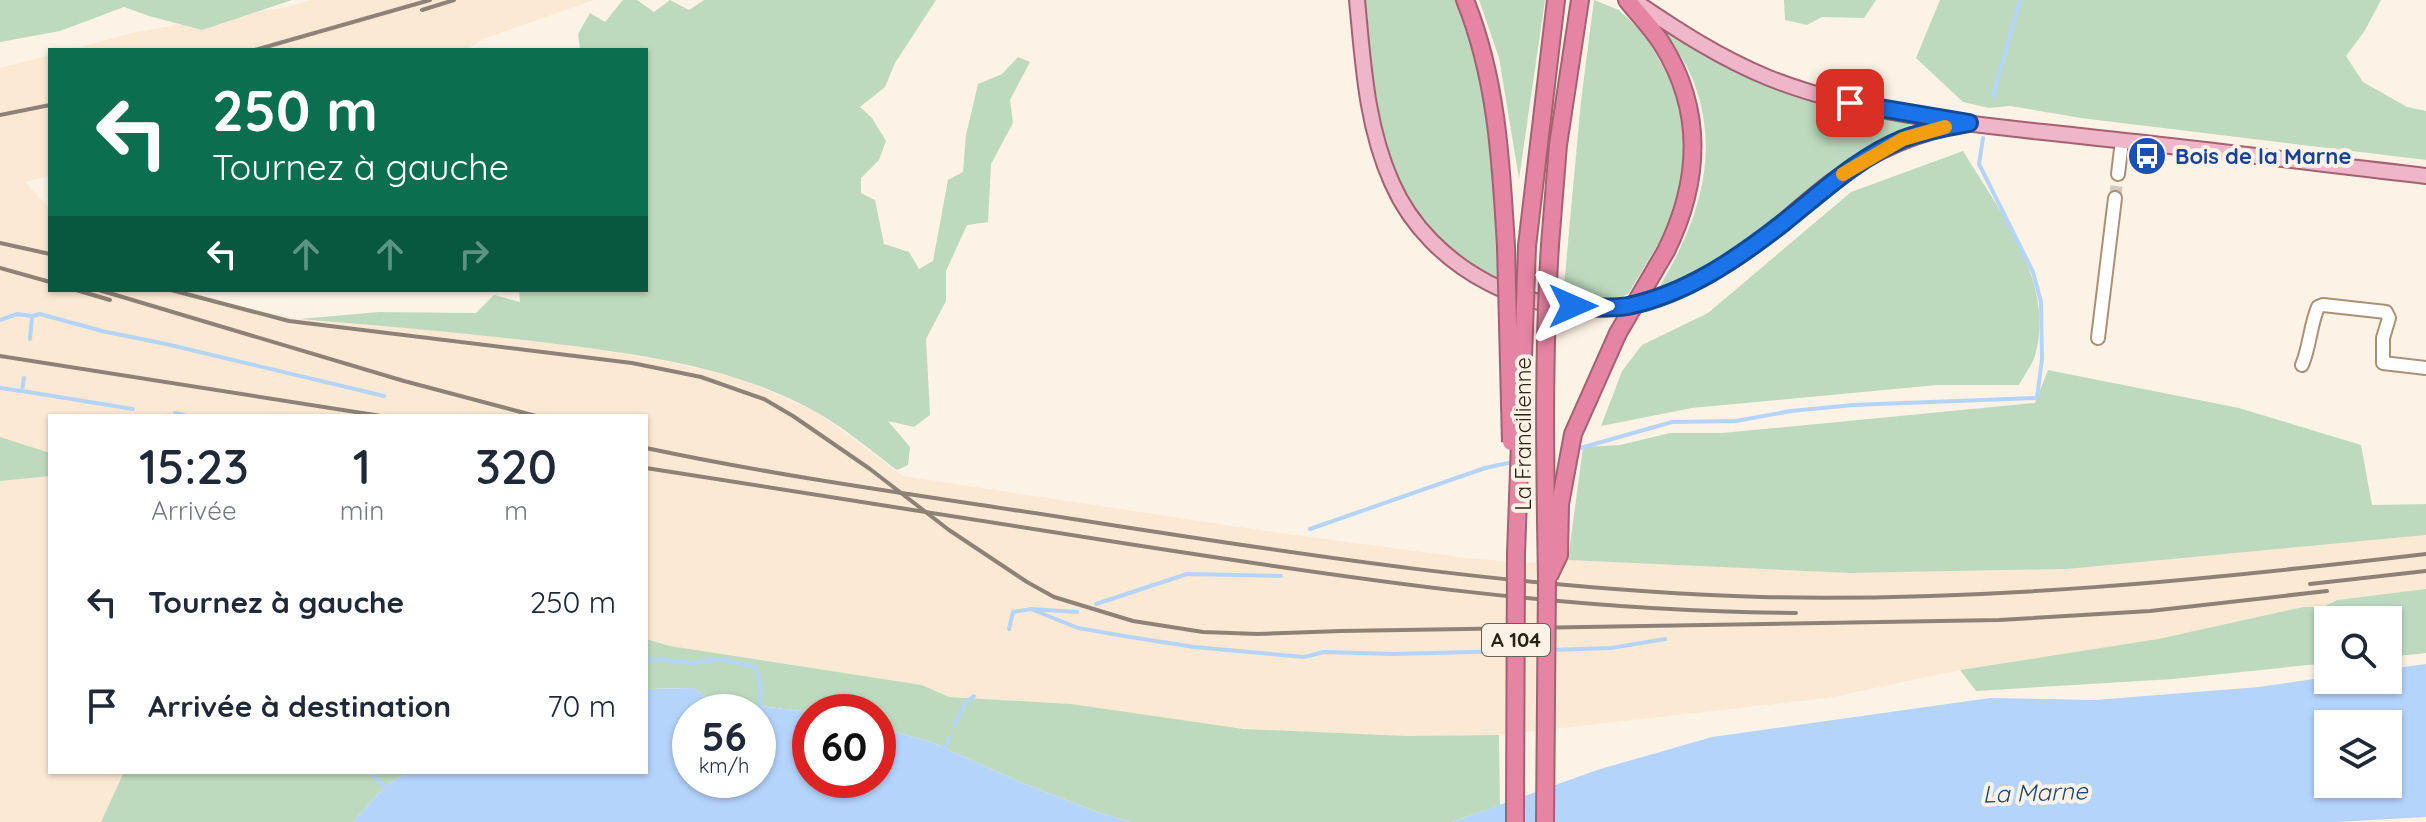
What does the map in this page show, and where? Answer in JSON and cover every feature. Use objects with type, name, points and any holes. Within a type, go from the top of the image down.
[{"type":"highway","points":[[1465,0],[1488,70],[1502,176],[1509,439],[1519,458]]},
{"type":"highway","name":"La Francilienne","points":[[1515,822],[1519,458],[1527,246],[1556,0]]},
{"type":"highway","name":"La Francilienne","points":[[1545,822],[1545,321],[1558,145],[1580,0]]},
{"type":"highway","points":[[1547,581],[1559,555],[1560,504],[1573,434],[1618,333],[1666,251],[1688,198],[1694,142],[1688,103],[1662,44],[1630,0]]},
{"type":"main road","points":[[1357,0],[1367,99],[1377,145],[1412,221],[1434,245],[1465,270],[1498,288],[1535,301],[1573,306],[1627,306],[1678,290],[1729,263],[1831,182],[1867,158],[1903,139],[1969,123]]},
{"type":"main road","points":[[1630,0],[1705,47],[1771,79],[1856,104],[1969,123],[2426,176]]},
{"type":"street","points":[[2118,174],[2122,141]]},
{"type":"street","points":[[2098,338],[2115,198]]},
{"type":"street","points":[[2302,365],[2309,347],[2314,315],[2323,305],[2386,312],[2389,318],[2383,338],[2383,363],[2426,368]]},
{"type":"shaded area","points":[[311,0],[594,0],[483,39],[469,48],[77,48],[136,32],[288,7]]},
{"type":"shaded area","points":[[48,56],[48,176],[25,182],[48,207],[48,292],[192,292],[300,319],[466,333],[666,361],[744,380],[819,413],[903,476],[1259,530],[1525,563],[1568,560],[1851,573],[2067,569],[2426,535],[2426,589],[2337,600],[2325,606],[2303,607],[2158,639],[1960,670],[1828,698],[1499,735],[1301,733],[1189,723],[1071,704],[949,697],[922,685],[670,646],[648,640],[648,414],[48,414],[48,774],[123,774],[101,822],[0,822],[0,68]]},
{"type":"green space","points":[[0,0],[292,0],[202,30],[124,7],[60,31],[0,42]]},
{"type":"green space","points":[[623,0],[637,0],[654,12],[670,0],[689,10],[704,0],[936,0],[895,63],[885,87],[860,107],[872,118],[886,141],[879,160],[861,178],[861,193],[875,200],[884,244],[909,252],[919,269],[933,261],[948,180],[963,172],[966,135],[978,84],[1002,74],[1018,57],[1030,62],[1010,100],[1013,123],[991,164],[988,222],[967,225],[946,271],[946,301],[926,339],[930,415],[914,427],[888,421],[910,447],[908,465],[897,470],[828,419],[787,397],[687,365],[548,343],[300,319],[379,312],[476,313],[494,295],[520,302],[519,292],[648,292],[648,48],[580,48],[578,34],[590,13],[605,22]]},
{"type":"green space","points":[[1364,0],[1459,0],[1476,46],[1488,105],[1502,285],[1458,255],[1433,233],[1415,210],[1401,183],[1382,123]]},
{"type":"green space","points":[[1479,0],[1545,0],[1519,179],[1499,58]]},
{"type":"green space","points":[[1594,0],[1619,10],[1646,36],[1669,78],[1687,126],[1681,190],[1666,231],[1628,294],[1614,300],[1563,297],[1581,101]]},
{"type":"green space","points":[[1784,0],[1876,0],[1864,18],[1822,17],[1807,25],[1785,20]]},
{"type":"green space","points":[[1940,0],[2381,0],[2364,32],[2346,56],[2363,82],[2407,107],[2426,111],[2426,160],[2081,118],[2010,106],[1989,108],[1963,102],[1916,58]]},
{"type":"green space","points":[[1660,24],[1745,75],[1789,94],[1908,123],[1913,128],[1858,155],[1711,266],[1685,281],[1656,292],[1683,243],[1693,217],[1705,165],[1706,138],[1691,75]]},
{"type":"green space","points":[[1963,151],[2019,246],[2037,298],[2039,325],[2036,352],[2019,385],[1937,385],[1692,408],[1601,426],[1622,371],[1642,345],[1708,313],[1851,192]]},
{"type":"green space","points":[[2048,370],[2239,408],[2361,445],[2372,505],[2426,504],[2426,535],[2067,569],[1851,573],[1568,560],[1583,447],[1620,445],[1670,433],[1722,433],[2035,403]]},
{"type":"green space","points":[[0,437],[48,452],[48,476],[0,481]]},
{"type":"green space","points":[[2426,589],[2426,653],[2402,656],[2402,606],[2325,606],[2337,600]]},
{"type":"green space","points":[[2314,607],[2314,664],[2173,679],[1976,691],[1960,670],[2158,639]]},
{"type":"green space","points":[[648,640],[670,646],[922,685],[949,697],[1071,704],[1244,729],[1406,736],[1499,735],[1500,805],[1452,822],[1131,822],[1020,782],[931,742],[896,732],[896,694],[792,694],[792,710],[776,708],[776,694],[702,694],[694,688],[648,689]]},
{"type":"green space","points":[[123,774],[405,774],[385,786],[353,822],[101,822]]},
{"type":"water","name":"La Marne","points":[[2426,664],[2426,817],[2336,822],[1452,822],[1597,770],[1712,737],[1990,698],[2095,700],[2259,687],[2314,679],[2314,694],[2402,694],[2402,667]]},
{"type":"water","points":[[694,688],[702,694],[672,694],[672,798],[776,798],[776,708],[792,710],[792,798],[896,798],[896,732],[931,742],[1020,782],[1131,822],[353,822],[385,786],[405,774],[648,774],[648,689]]},
{"type":"waterway","points":[[1993,96],[2020,0]]},
{"type":"waterway","points":[[1577,449],[1672,422],[1736,421],[1791,411],[1853,405],[2037,398],[2042,359],[2041,302],[2033,272],[1979,164],[1983,138]]},
{"type":"waterway","points":[[0,320],[17,314],[32,316],[30,339]]},
{"type":"waterway","points":[[32,316],[40,314],[384,396]]},
{"type":"waterway","points":[[24,378],[22,391],[133,409]]},
{"type":"waterway","points":[[0,388],[21,391]]},
{"type":"waterway","points":[[175,413],[179,414]]},
{"type":"waterway","points":[[1310,529],[1485,468],[1513,462]]},
{"type":"waterway","points":[[1096,604],[1187,574],[1281,576]]},
{"type":"waterway","points":[[1031,609],[1078,628],[1194,647],[1304,657],[1324,652],[1512,651]]},
{"type":"waterway","points":[[1009,629],[1013,612],[1031,609],[1077,612]]},
{"type":"waterway","points":[[1552,650],[1611,648],[1665,639]]},
{"type":"waterway","points":[[1520,651],[1544,650]]},
{"type":"waterway","points":[[648,658],[692,663],[721,659],[754,667],[761,694]]},
{"type":"waterway","points":[[954,725],[966,703],[974,696]]},
{"type":"waterway","points":[[942,752],[950,737]]},
{"type":"waterway","points":[[372,774],[388,790]]},
{"type":"tunnel","points":[[2115,198],[2118,174]]},
{"type":"railway","points":[[262,48],[430,0]]},
{"type":"railway","points":[[422,10],[454,0]]},
{"type":"railway","points":[[0,115],[48,105]]},
{"type":"railway","points":[[0,243],[48,254]]},
{"type":"railway","points":[[0,268],[48,281]]},
{"type":"railway","points":[[83,292],[110,300]]},
{"type":"railway","points":[[106,292],[404,381],[528,414]]},
{"type":"railway","points":[[179,292],[289,321],[632,363],[701,377],[764,399],[793,416],[870,469],[949,530],[1054,597],[1133,621],[1203,632],[1258,634],[1999,620],[2150,611],[2327,591]]},
{"type":"railway","points":[[0,356],[368,414]]},
{"type":"railway","points":[[648,448],[752,469],[1330,558],[1501,579],[1674,593],[1845,598],[2011,592],[2177,580],[2426,554]]},
{"type":"railway","points":[[648,468],[1382,581],[1629,607],[1796,613]]},
{"type":"railway","points":[[2310,584],[2426,571]]},
{"type":"slow traffic","points":[[1843,174],[1903,139],[1945,127]]},
{"type":"place","name":"Bois de la Marne","points":[[2147,156]]},
{"type":"route","points":[[1573,306],[1627,306],[1678,290],[1729,263],[1831,182],[1867,158],[1903,139],[1969,123],[1850,103]]}]
